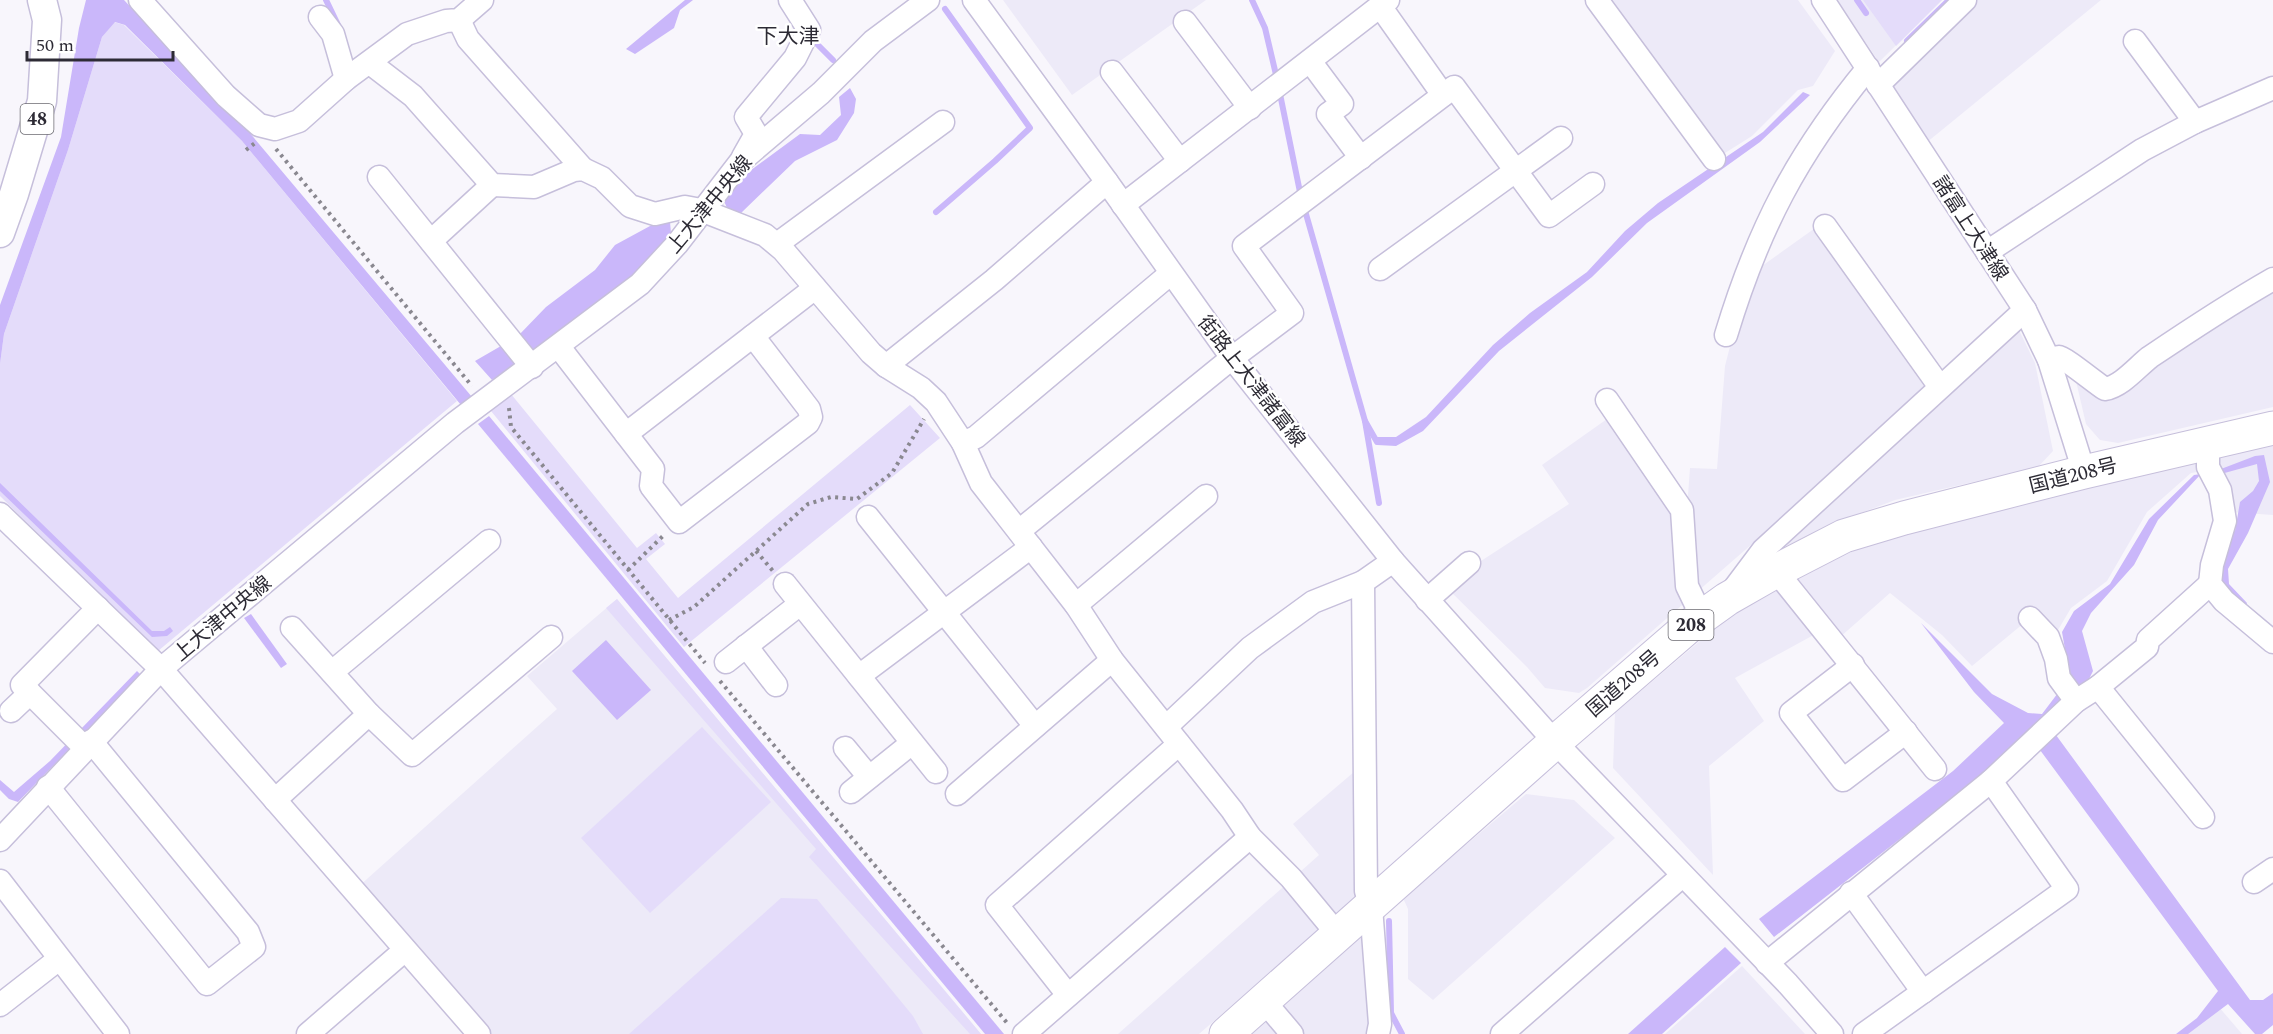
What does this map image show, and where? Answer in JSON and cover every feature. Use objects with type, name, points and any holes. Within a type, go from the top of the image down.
[{"type":"highway","name":"国道208号","points":[[1226,1034],[1555,742],[1715,608],[1776,571],[1844,536],[1904,518],[2084,472],[2273,428]]},
{"type":"main road","name":"48","points":[[0,233],[42,101],[47,20],[42,0]]},
{"type":"street","points":[[140,0],[226,96],[259,125],[275,129],[299,121],[346,79],[407,34],[446,21],[459,20],[482,0]]},
{"type":"street","points":[[741,161],[756,134],[746,117],[795,58],[809,30],[790,0]]},
{"type":"street","name":"上大津中央線","points":[[0,840],[48,787],[82,741],[160,669],[465,417],[640,284],[677,244],[741,161],[821,93],[873,41],[928,0]]},
{"type":"street","name":"街路上大津諸富線","points":[[974,0],[1232,358],[1393,561],[1555,742],[1832,1034]]},
{"type":"street","points":[[1598,0],[1714,159]]},
{"type":"street","name":"諸富上大津線","points":[[1823,0],[2025,310],[2049,360],[2084,472]]},
{"type":"street","points":[[1726,335],[1744,277],[1759,239],[1781,194],[1830,116],[1965,0]]},
{"type":"street","points":[[1123,205],[1384,3],[1443,95]]},
{"type":"street","points":[[320,17],[333,34],[346,79]]},
{"type":"street","points":[[459,20],[468,39],[583,169],[602,178],[630,206],[655,214],[685,207],[701,210],[765,235],[777,244],[857,338],[886,366],[921,388],[936,402],[963,443],[981,483],[1076,605],[1112,660],[1238,818],[1250,837],[1291,878],[1339,936]]},
{"type":"street","points":[[1185,22],[1250,108]]},
{"type":"street","points":[[2135,41],[2195,122]]},
{"type":"street","points":[[1310,61],[1342,104],[1328,114],[1360,158]]},
{"type":"street","points":[[370,63],[413,96],[492,185]]},
{"type":"street","points":[[1112,72],[1180,161]]},
{"type":"street","points":[[859,676],[944,612],[1232,358],[1292,313],[1244,246],[1454,87],[1549,216],[1593,183]]},
{"type":"street","points":[[1987,252],[2142,150],[2195,122],[2273,88]]},
{"type":"street","points":[[777,244],[943,122]]},
{"type":"street","points":[[1380,269],[1561,138]]},
{"type":"street","points":[[431,241],[492,185],[534,187],[574,170],[583,169]]},
{"type":"street","points":[[379,177],[532,367]]},
{"type":"street","points":[[886,366],[994,280],[1107,182]]},
{"type":"street","points":[[1825,226],[1941,387]]},
{"type":"street","points":[[963,443],[976,437],[1170,274]]},
{"type":"street","points":[[2049,360],[2058,357],[2067,360],[2078,371],[2105,389],[2112,388],[2142,363],[2181,336],[2273,279]]},
{"type":"street","points":[[626,434],[816,288]]},
{"type":"street","points":[[1607,400],[1682,510],[1687,586],[1715,608],[1763,550],[2025,310]]},
{"type":"street","points":[[559,347],[653,469],[651,486],[679,522],[808,423],[811,417],[809,409],[753,336]]},
{"type":"street","points":[[1767,963],[1991,781],[2076,701],[2098,687],[2147,647],[2148,640],[2210,584],[2212,565],[2225,521],[2220,490],[2208,467],[2208,444]]},
{"type":"street","points":[[1076,605],[1206,496]]},
{"type":"street","points":[[0,514],[160,669],[479,1034]]},
{"type":"street","points":[[868,517],[1035,726]]},
{"type":"street","points":[[332,672],[489,541]]},
{"type":"street","points":[[1068,995],[997,905],[1172,735],[1250,648],[1314,602],[1363,582],[1393,561]]},
{"type":"street","points":[[1427,600],[1469,563]]},
{"type":"street","points":[[1776,571],[1935,769]]},
{"type":"street","points":[[1363,582],[1366,891],[1371,907],[1380,1024],[1378,1034]]},
{"type":"street","points":[[2210,584],[2224,601],[2273,642]]},
{"type":"street","points":[[784,585],[936,772]]},
{"type":"street","points":[[716,667],[800,604]]},
{"type":"street","points":[[48,787],[207,984],[254,946],[248,932],[82,741],[22,686],[98,608]]},
{"type":"street","points":[[2030,618],[2048,637],[2056,658],[2059,678],[2076,701]]},
{"type":"street","points":[[292,628],[369,714],[412,755],[551,637]]},
{"type":"street","points":[[746,646],[776,685]]},
{"type":"street","points":[[957,794],[1112,660]]},
{"type":"street","points":[[1853,665],[1791,713],[1843,780],[1906,732]]},
{"type":"street","points":[[2098,687],[2203,817]]},
{"type":"street","points":[[11,711],[30,693]]},
{"type":"street","points":[[275,800],[369,714]]},
{"type":"street","points":[[851,792],[912,743]]},
{"type":"street","points":[[846,748],[869,777]]},
{"type":"street","points":[[1864,1034],[2067,889],[1991,781]]},
{"type":"street","points":[[1016,1029],[1068,995],[1250,837]]},
{"type":"street","points":[[2254,882],[2273,869]]},
{"type":"street","points":[[1502,1034],[1682,876]]},
{"type":"street","points":[[0,881],[118,1034]]},
{"type":"street","points":[[1851,893],[1923,992]]},
{"type":"street","points":[[308,1034],[405,950]]},
{"type":"street","points":[[0,1005],[59,958]]},
{"type":"street","points":[[1264,1001],[1292,1034]]},
{"type":"path","points":[[267,127],[267,138],[491,397],[509,405],[511,427],[669,620],[716,667],[1016,1029]]},
{"type":"path","points":[[669,620],[694,607],[808,504],[831,497],[857,499],[891,472],[936,402]]},
{"type":"path","points":[[628,570],[679,522]]},
{"type":"shaded area","points":[[86,0],[124,0],[249,132],[472,397],[461,405],[242,141],[125,25],[115,22],[102,37],[68,150],[4,334],[0,364],[0,305],[61,137],[79,28]]},
{"type":"shaded area","points":[[685,0],[693,0],[680,10],[674,28],[635,54],[626,49]]},
{"type":"shaded area","points":[[1003,0],[1206,0],[1072,95]]},
{"type":"shaded area","points":[[1603,0],[1798,0],[1835,51],[1813,86],[1798,90],[1752,136],[1717,158]]},
{"type":"shaded area","points":[[1837,0],[1942,0],[1879,62]]},
{"type":"shaded area","points":[[1863,0],[1942,0],[1896,46]]},
{"type":"shaded area","points":[[1970,0],[2101,0],[1926,143],[1885,81]]},
{"type":"shaded area","points":[[114,22],[124,25],[242,141],[457,401],[158,651],[0,496],[0,364],[4,334],[68,150],[102,37]]},
{"type":"shaded area","points":[[850,88],[856,99],[854,113],[837,140],[795,161],[741,213],[727,208],[724,201],[747,173],[800,134],[820,135],[841,115],[839,97]]},
{"type":"shaded area","points":[[1803,92],[1810,95],[1760,142],[1647,223],[1592,277],[1499,351],[1423,431],[1396,446],[1377,445],[1377,437],[1396,437],[1426,417],[1493,345],[1530,313],[1587,272],[1625,231],[1658,203],[1763,132]]},
{"type":"shaded area","points":[[670,222],[671,233],[631,279],[492,380],[475,361],[518,336],[546,307],[595,270],[615,245],[650,226]]},
{"type":"shaded area","points":[[1818,226],[1933,386],[1587,688],[1579,693],[1545,688],[1527,667],[1444,585],[1569,504],[1542,465],[1607,419],[1687,509],[1690,468],[1717,469],[1725,366],[1748,276]]},
{"type":"shaded area","points":[[2273,289],[2273,407],[2118,443],[2100,440],[2086,424],[2076,381],[2108,400],[2148,368]]},
{"type":"shaded area","points":[[2015,322],[2035,363],[2053,451],[2038,467],[1895,500],[1835,523],[1788,545],[1784,535]]},
{"type":"shaded area","points":[[511,394],[637,548],[656,533],[665,544],[646,559],[678,598],[910,405],[940,438],[684,647],[491,411]]},
{"type":"shaded area","points":[[489,416],[1004,1034],[985,1034],[478,424]]},
{"type":"shaded area","points":[[2273,445],[2273,515],[2230,512],[2217,469],[2191,473],[2147,512],[2107,581],[2071,608],[2058,630],[2036,613],[1972,666],[1942,635],[1890,593],[1839,638],[1830,626],[1735,678],[1764,721],[1709,766],[1713,875],[1613,768],[1615,713],[1727,618],[1804,574],[1860,548],[1901,536],[2134,477]]},
{"type":"shaded area","points":[[2264,455],[2270,482],[2248,533],[2228,569],[2229,584],[2247,603],[2246,606],[2220,584],[2226,533],[2235,531],[2240,502],[2253,491],[2259,481],[2257,464],[2221,474],[2221,469],[2255,456]]},
{"type":"shaded area","points":[[2201,474],[2158,520],[2134,565],[2091,613],[2082,631],[2093,671],[2089,679],[2045,720],[2250,1000],[2263,1000],[2273,993],[2273,1025],[2262,1034],[2255,1034],[2228,1004],[2188,1034],[2176,1034],[2197,1018],[2218,991],[2040,750],[1991,768],[1774,937],[1759,919],[1953,771],[2004,723],[1974,692],[1921,623],[1992,694],[2028,713],[2042,714],[2064,685],[2066,655],[2062,632],[2074,611],[2110,584],[2149,519],[2194,475]]},
{"type":"shaded area","points":[[0,483],[152,631],[164,631],[170,627],[173,631],[167,636],[152,637],[0,491]]},
{"type":"shaded area","points":[[617,599],[981,1034],[487,1034],[358,887],[557,709],[527,676]]},
{"type":"shaded area","points":[[617,599],[981,1034],[970,1034],[809,857],[816,849],[606,608]]},
{"type":"shaded area","points":[[251,614],[287,664],[281,668],[244,618]]},
{"type":"shaded area","points":[[606,640],[651,690],[617,720],[572,671]]},
{"type":"shaded area","points":[[137,671],[141,675],[18,802],[9,799],[0,790],[0,780],[14,792],[50,761]]},
{"type":"shaded area","points":[[702,727],[771,802],[650,913],[581,838]]},
{"type":"shaded area","points":[[1368,760],[1370,885],[1199,1034],[1118,1034],[1319,855],[1293,824]]},
{"type":"shaded area","points":[[1526,794],[1574,800],[1615,838],[1433,1000],[1408,979],[1408,909],[1403,898]]},
{"type":"shaded area","points":[[781,898],[817,899],[913,1016],[923,1034],[629,1034]]},
{"type":"shaded area","points":[[1377,918],[1389,1034],[1243,1034]]},
{"type":"shaded area","points":[[1725,947],[1741,963],[1662,1034],[1628,1034]]},
{"type":"shaded area","points":[[1742,966],[1805,1034],[1665,1034]]},
{"type":"shaded area","points":[[2218,1006],[2242,1034],[2181,1034]]},
{"type":"waterway","points":[[326,0],[340,29]]},
{"type":"waterway","points":[[1252,0],[1265,28],[1277,79]]},
{"type":"waterway","points":[[1857,0],[1866,13]]},
{"type":"waterway","points":[[1907,41],[1949,0]]},
{"type":"waterway","points":[[936,212],[1030,128],[945,9]]},
{"type":"waterway","points":[[814,41],[833,60]]},
{"type":"waterway","points":[[1279,89],[1301,197]]},
{"type":"waterway","points":[[1304,207],[1365,421],[1379,503]]},
{"type":"waterway","points":[[1365,421],[1377,442],[1385,442]]},
{"type":"waterway","points":[[1389,921],[1391,1013],[1402,1034]]},
{"type":"district","name":"下大津","points":[[788,36]]}]
